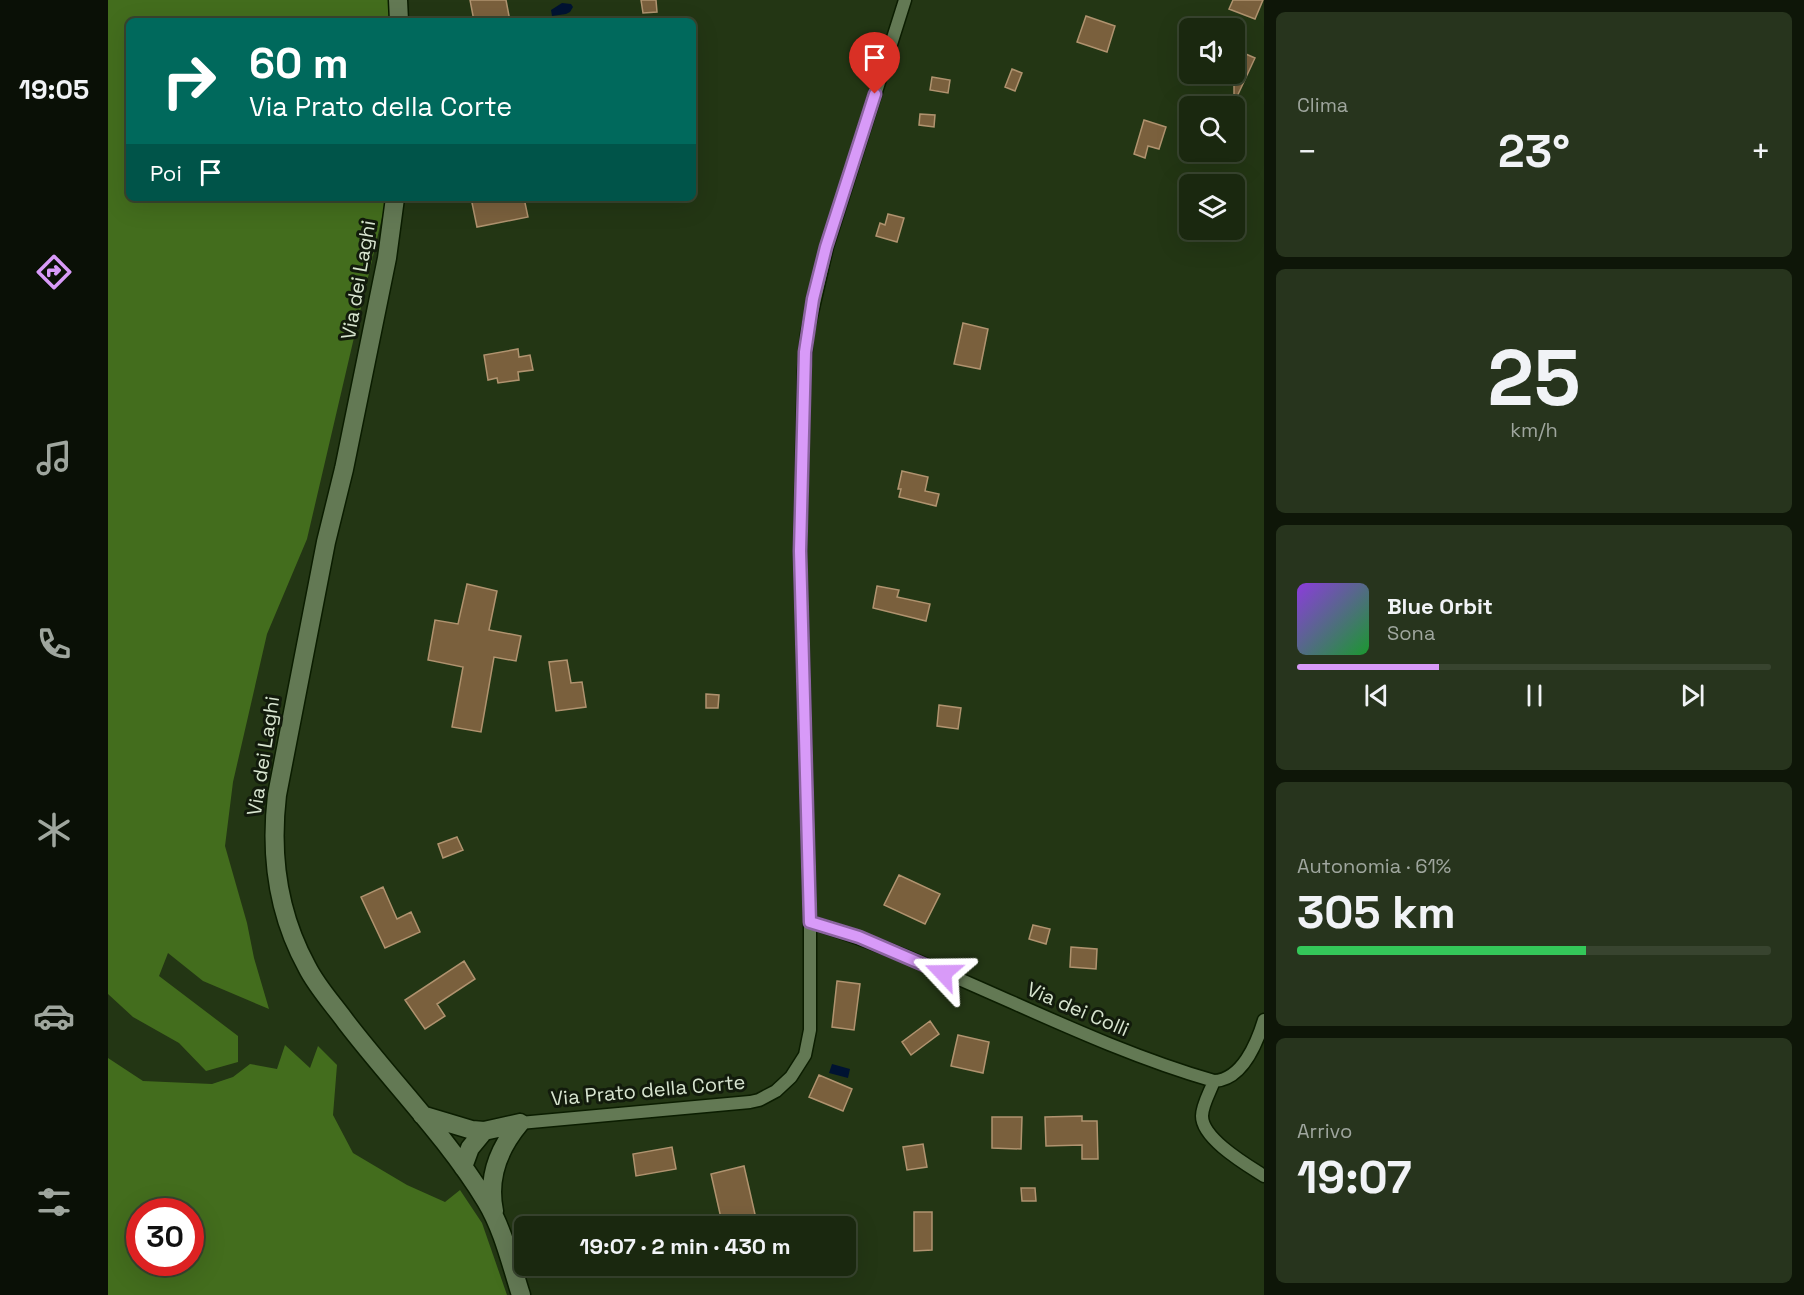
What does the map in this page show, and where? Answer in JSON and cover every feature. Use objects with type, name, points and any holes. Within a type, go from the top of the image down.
[{"type":"main road","points":[[398,0],[399,18]]},
{"type":"main road","name":"Via dei Laghi","points":[[395,201],[387,258],[344,469],[319,576],[277,795],[274,843],[277,875],[284,910],[306,965],[365,1047],[463,1167],[487,1203],[498,1224],[521,1295]]},
{"type":"main road","points":[[422,1115],[461,1128],[484,1131],[520,1123]]},
{"type":"main road","points":[[498,1224],[492,1187],[499,1156],[507,1140],[520,1123]]},
{"type":"main road","points":[[484,1131],[470,1148],[463,1167],[482,1165],[499,1156]]},
{"type":"street","name":"Via Prato della Corte","points":[[520,1123],[741,1104],[759,1100],[776,1091],[786,1082],[797,1070],[805,1055],[809,1040],[810,922],[800,551],[805,352],[813,299],[826,247],[905,0]]},
{"type":"street","name":"Via dei Colli","points":[[810,922],[859,937],[1132,1053],[1214,1081]]},
{"type":"street","points":[[1264,1020],[1257,1039],[1241,1066],[1226,1079],[1214,1081],[1203,1108],[1203,1124],[1215,1141],[1264,1176]]},
{"type":"green space","points":[[108,0],[390,0],[390,18],[126,18],[126,201],[385,201],[307,539],[267,634],[233,782],[225,846],[269,1009],[203,981],[168,953],[159,976],[238,1036],[238,1062],[206,1071],[179,1043],[133,1017],[108,994]]},
{"type":"green space","points":[[285,1045],[310,1068],[318,1046],[337,1065],[333,1115],[353,1153],[407,1185],[445,1202],[460,1190],[482,1223],[507,1295],[108,1295],[108,1058],[143,1081],[212,1084],[233,1077],[250,1064],[277,1069]]},
{"type":"water","points":[[562,3],[571,4],[573,7],[570,12],[552,16],[551,10]]},
{"type":"water","points":[[832,1064],[850,1069],[848,1078],[829,1073]]},
{"type":"building","points":[[470,0],[506,0],[509,18],[473,18]]},
{"type":"building","points":[[641,0],[656,0],[657,12],[643,13]]},
{"type":"building","points":[[1233,0],[1263,0],[1255,19],[1229,9]]},
{"type":"building","points":[[1086,16],[1115,26],[1107,52],[1077,42]]},
{"type":"building","points":[[1245,54],[1255,58],[1245,79]]},
{"type":"building","points":[[1012,69],[1022,73],[1015,91],[1005,87]]},
{"type":"building","points":[[932,77],[950,80],[948,93],[930,90]]},
{"type":"building","points":[[1234,84],[1243,84],[1237,96],[1234,96]]},
{"type":"building","points":[[920,114],[935,115],[934,127],[919,125]]},
{"type":"building","points":[[1144,120],[1166,127],[1159,149],[1148,146],[1145,158],[1134,154]]},
{"type":"building","points":[[472,201],[525,201],[528,217],[477,227]]},
{"type":"building","points":[[888,214],[904,218],[897,242],[876,236],[880,223],[885,225]]},
{"type":"building","points":[[963,323],[988,329],[980,369],[954,364]]},
{"type":"building","points":[[518,349],[519,357],[530,355],[533,370],[518,372],[519,380],[498,383],[497,378],[488,380],[484,355]]},
{"type":"building","points":[[902,471],[928,477],[925,491],[939,494],[936,506],[899,497],[901,489],[898,489]]},
{"type":"building","points":[[467,584],[497,591],[489,630],[521,636],[516,661],[494,657],[481,732],[452,727],[463,667],[428,660],[435,620],[458,624]]},
{"type":"building","points":[[877,586],[899,590],[897,597],[930,604],[926,621],[873,608]]},
{"type":"building","points":[[567,660],[571,683],[582,682],[586,707],[556,711],[549,662]]},
{"type":"building","points":[[706,694],[719,695],[718,708],[706,708]]},
{"type":"building","points":[[939,705],[961,708],[958,729],[937,726]]},
{"type":"building","points":[[457,837],[463,850],[443,858],[438,844]]},
{"type":"building","points":[[899,875],[940,894],[925,924],[884,905]]},
{"type":"building","points":[[383,887],[397,919],[411,912],[420,932],[385,948],[361,897]]},
{"type":"building","points":[[1033,925],[1050,929],[1046,944],[1029,939]]},
{"type":"building","points":[[1071,947],[1097,949],[1096,969],[1070,967]]},
{"type":"building","points":[[464,961],[475,979],[437,1004],[445,1016],[425,1029],[405,1000]]},
{"type":"building","points":[[837,981],[860,984],[854,1030],[832,1027]]},
{"type":"building","points":[[930,1021],[939,1034],[911,1055],[902,1042]]},
{"type":"building","points":[[958,1035],[989,1042],[983,1073],[951,1066]]},
{"type":"building","points":[[819,1075],[852,1089],[843,1111],[809,1097]]},
{"type":"building","points":[[1082,1116],[1082,1121],[1097,1121],[1098,1159],[1082,1159],[1082,1145],[1046,1146],[1045,1117]]},
{"type":"building","points":[[992,1117],[1022,1117],[1021,1149],[992,1148]]},
{"type":"building","points":[[923,1144],[927,1167],[907,1170],[903,1147]]},
{"type":"building","points":[[672,1147],[676,1169],[636,1176],[633,1154]]},
{"type":"building","points":[[744,1166],[755,1216],[721,1216],[711,1174]]},
{"type":"building","points":[[1021,1188],[1035,1188],[1036,1201],[1022,1201]]},
{"type":"building","points":[[914,1212],[932,1212],[932,1250],[914,1251]]},
{"type":"route","points":[[875,94],[826,247],[813,299],[805,352],[800,551],[810,922],[859,937],[943,973]]}]
